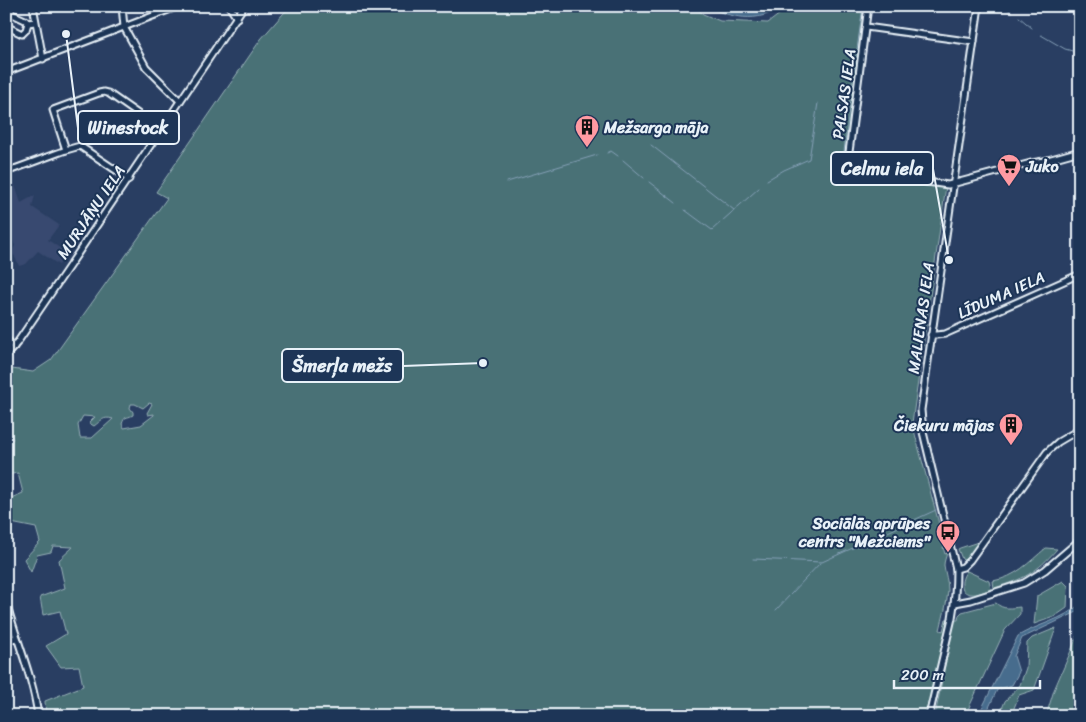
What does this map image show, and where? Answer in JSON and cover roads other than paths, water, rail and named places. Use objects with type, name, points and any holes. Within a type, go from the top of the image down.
[{"type":"street","points":[[32,6],[43,59]]},
{"type":"street","points":[[122,6],[124,27],[146,67],[180,101]]},
{"type":"street","points":[[6,72],[166,9],[180,6]]},
{"type":"street","points":[[229,6],[236,18]]},
{"type":"street","name":"MURJĀŅU IELA","points":[[6,356],[129,179],[244,6]]},
{"type":"street","name":"PALSAS IELA","points":[[868,6],[847,165],[849,170],[948,185],[954,184]]},
{"type":"street","name":"MALIENAS IELA","points":[[929,716],[955,603],[956,569],[922,425],[921,410],[979,6]]},
{"type":"street","points":[[1077,6],[1080,20]]},
{"type":"street","points":[[6,11],[28,24]]},
{"type":"street","points":[[28,24],[36,22]]},
{"type":"street","points":[[6,26],[22,34],[28,24]]},
{"type":"street","points":[[866,27],[974,42]]},
{"type":"street","points":[[66,150],[53,110],[99,93],[108,93],[161,130]]},
{"type":"street","points":[[6,172],[80,146],[129,179]]},
{"type":"street","points":[[954,184],[1080,151]]},
{"type":"street","name":"LĪDUMA IELA","points":[[932,335],[945,334],[1080,274]]},
{"type":"street","points":[[6,338],[14,347]]},
{"type":"street","points":[[956,569],[963,567],[970,560],[1047,452],[1058,442],[1080,429]]},
{"type":"street","points":[[955,603],[971,600],[1024,583],[1044,570],[1080,540]]},
{"type":"street","points":[[6,603],[32,682],[38,716]]},
{"type":"street","points":[[6,640],[17,638]]},
{"type":"waterway","points":[[854,71],[863,6]]},
{"type":"waterway","points":[[1002,6],[1012,12]]},
{"type":"waterway","points":[[1019,17],[1032,28]]},
{"type":"waterway","points":[[1041,35],[1065,49],[1076,52]]},
{"type":"waterway","points":[[843,160],[853,75]]},
{"type":"waterway","points":[[767,180],[809,159],[818,103]]},
{"type":"waterway","points":[[651,145],[734,210]]},
{"type":"waterway","points":[[607,153],[611,151],[618,156]]},
{"type":"waterway","points":[[507,182],[597,155]]},
{"type":"waterway","points":[[623,160],[644,178]]},
{"type":"waterway","points":[[649,182],[676,203]]},
{"type":"waterway","points":[[685,210],[712,230],[759,188]]},
{"type":"waterway","points":[[753,559],[822,562],[936,510]]},
{"type":"waterway","points":[[776,610],[821,562]]},
{"type":"place","name":"Winestock","points":[[66,34]]},
{"type":"place","name":"Mežsarga māja","points":[[587,148]]},
{"type":"place","name":"Juko","points":[[1009,187]]},
{"type":"place","name":"Celmu iela","points":[[949,260]]},
{"type":"place","name":"Šmerļa mežs","points":[[483,363]]},
{"type":"place","name":"Čiekuru mājas","points":[[1011,446]]},
{"type":"place","name":"Sociālās aprūpes centrs \"Mežciems\"","points":[[948,553]]}]
